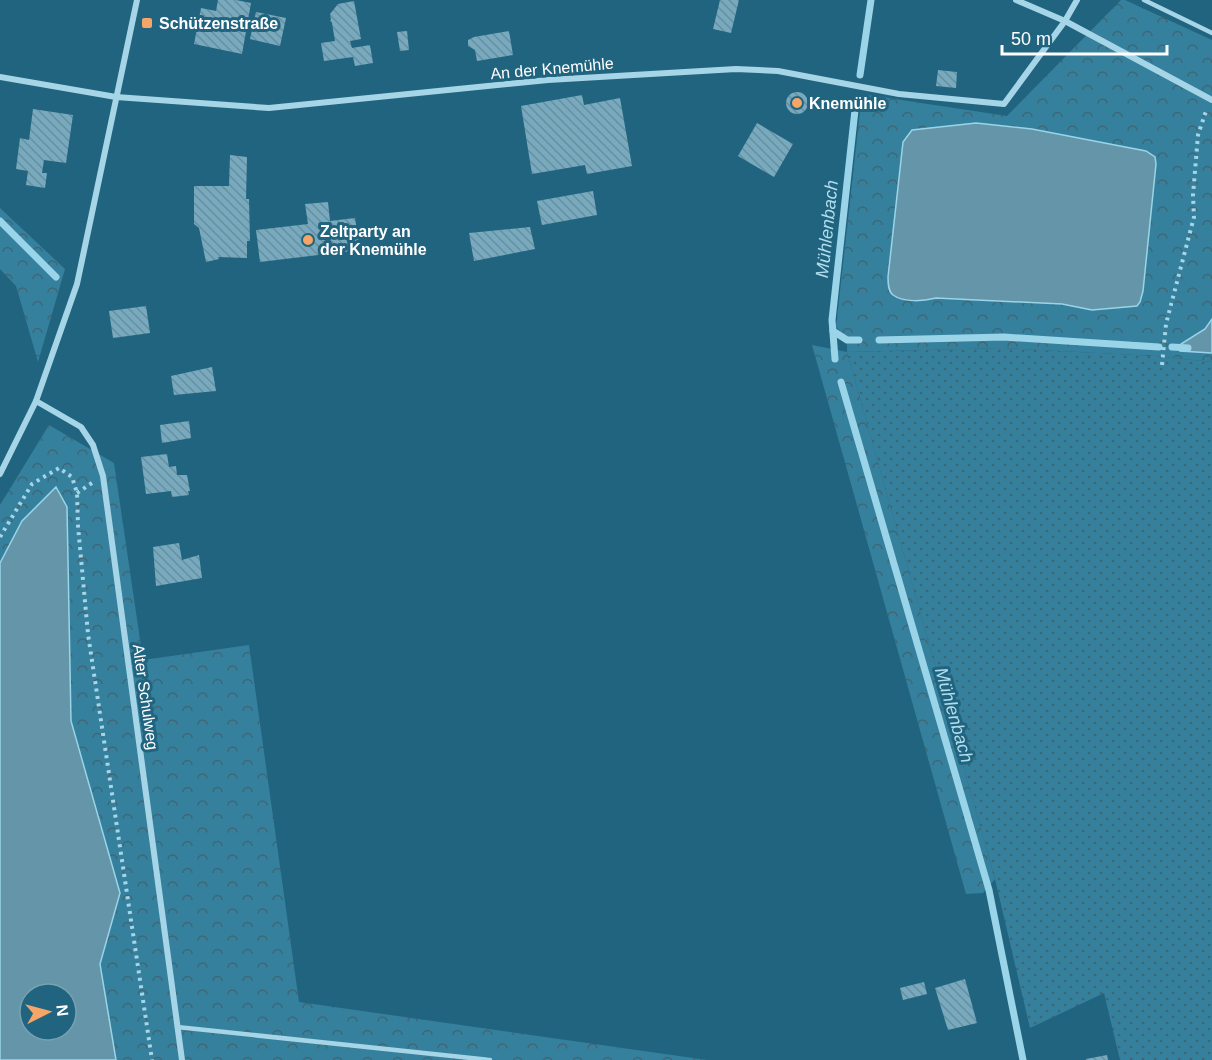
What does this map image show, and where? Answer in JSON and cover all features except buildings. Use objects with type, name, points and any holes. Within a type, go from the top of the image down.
[{"type":"street","points":[[0,474],[36,401],[77,284],[137,0]]},
{"type":"street","points":[[1016,0],[1065,21],[1211,99]]},
{"type":"street","points":[[1065,21],[1077,0]]},
{"type":"street","name":"An der Knemühle","points":[[0,77],[116,98],[269,108],[548,80],[736,69],[778,71],[899,94],[1004,105],[1065,21]]},
{"type":"street","name":"Alter Schulweg","points":[[36,401],[81,427],[93,445],[102,476],[182,1060]]},
{"type":"lane","points":[[1144,0],[1212,33]]},
{"type":"lane","points":[[177,1027],[490,1060]]},
{"type":"path","points":[[1162,365],[1166,324],[1194,217],[1193,195],[1198,135],[1211,99]]},
{"type":"path","points":[[0,537],[32,484],[59,468],[72,477],[77,493],[88,634],[152,1060]]},
{"type":"green space","points":[[1121,0],[1212,40],[1212,319],[1205,329],[1181,344],[1180,350],[1212,353],[1212,362],[1155,356],[1003,348],[847,352],[847,338],[836,327],[862,94],[1007,116]],"holes":[[[976,123],[1032,129],[1145,151],[1155,157],[1143,291],[1140,302],[1137,306],[1092,310],[1062,304],[936,298],[924,301],[907,300],[912,130]]]},
{"type":"green space","points":[[0,208],[65,269],[38,362],[16,286],[0,269]]},
{"type":"green space","points":[[812,345],[847,352],[995,879],[983,893],[966,894]]},
{"type":"green space","points":[[1003,348],[1155,356],[1212,362],[1212,1060],[1120,1060],[1104,993],[1030,1028],[995,879],[847,352]]},
{"type":"green space","points":[[49,425],[114,463],[143,660],[249,645],[299,1002],[707,1060],[116,1060],[100,964],[120,893],[71,721],[67,507],[22,521],[0,563],[0,505]]},
{"type":"shaded area","points":[[976,123],[1032,129],[1146,151],[1155,157],[1143,291],[1137,306],[1092,310],[1062,304],[936,298],[908,300],[898,298],[891,293],[888,277],[903,142],[912,130]]},
{"type":"shaded area","points":[[1212,319],[1212,353],[1180,351],[1181,344],[1205,329]]},
{"type":"shaded area","points":[[56,487],[67,507],[71,721],[120,893],[100,964],[116,1060],[0,1060],[0,563],[22,521]]},
{"type":"waterway","name":"Mühlenbach","points":[[860,75],[871,0]]},
{"type":"waterway","name":"Mühlenbach","points":[[835,359],[832,320],[856,101]]},
{"type":"waterway","points":[[0,221],[56,277]]},
{"type":"waterway","points":[[833,331],[847,340],[859,340]]},
{"type":"waterway","points":[[879,340],[1004,337],[1159,347]]},
{"type":"waterway","points":[[1172,347],[1188,348]]},
{"type":"waterway","name":"Mühlenbach","points":[[841,382],[989,890],[1023,1060]]},
{"type":"place","name":"Schützenstraße","points":[[147,23]]},
{"type":"place","name":"Knemühle","points":[[797,103]]},
{"type":"place","name":"Zeltparty an der Knemühle","points":[[308,240]]}]
